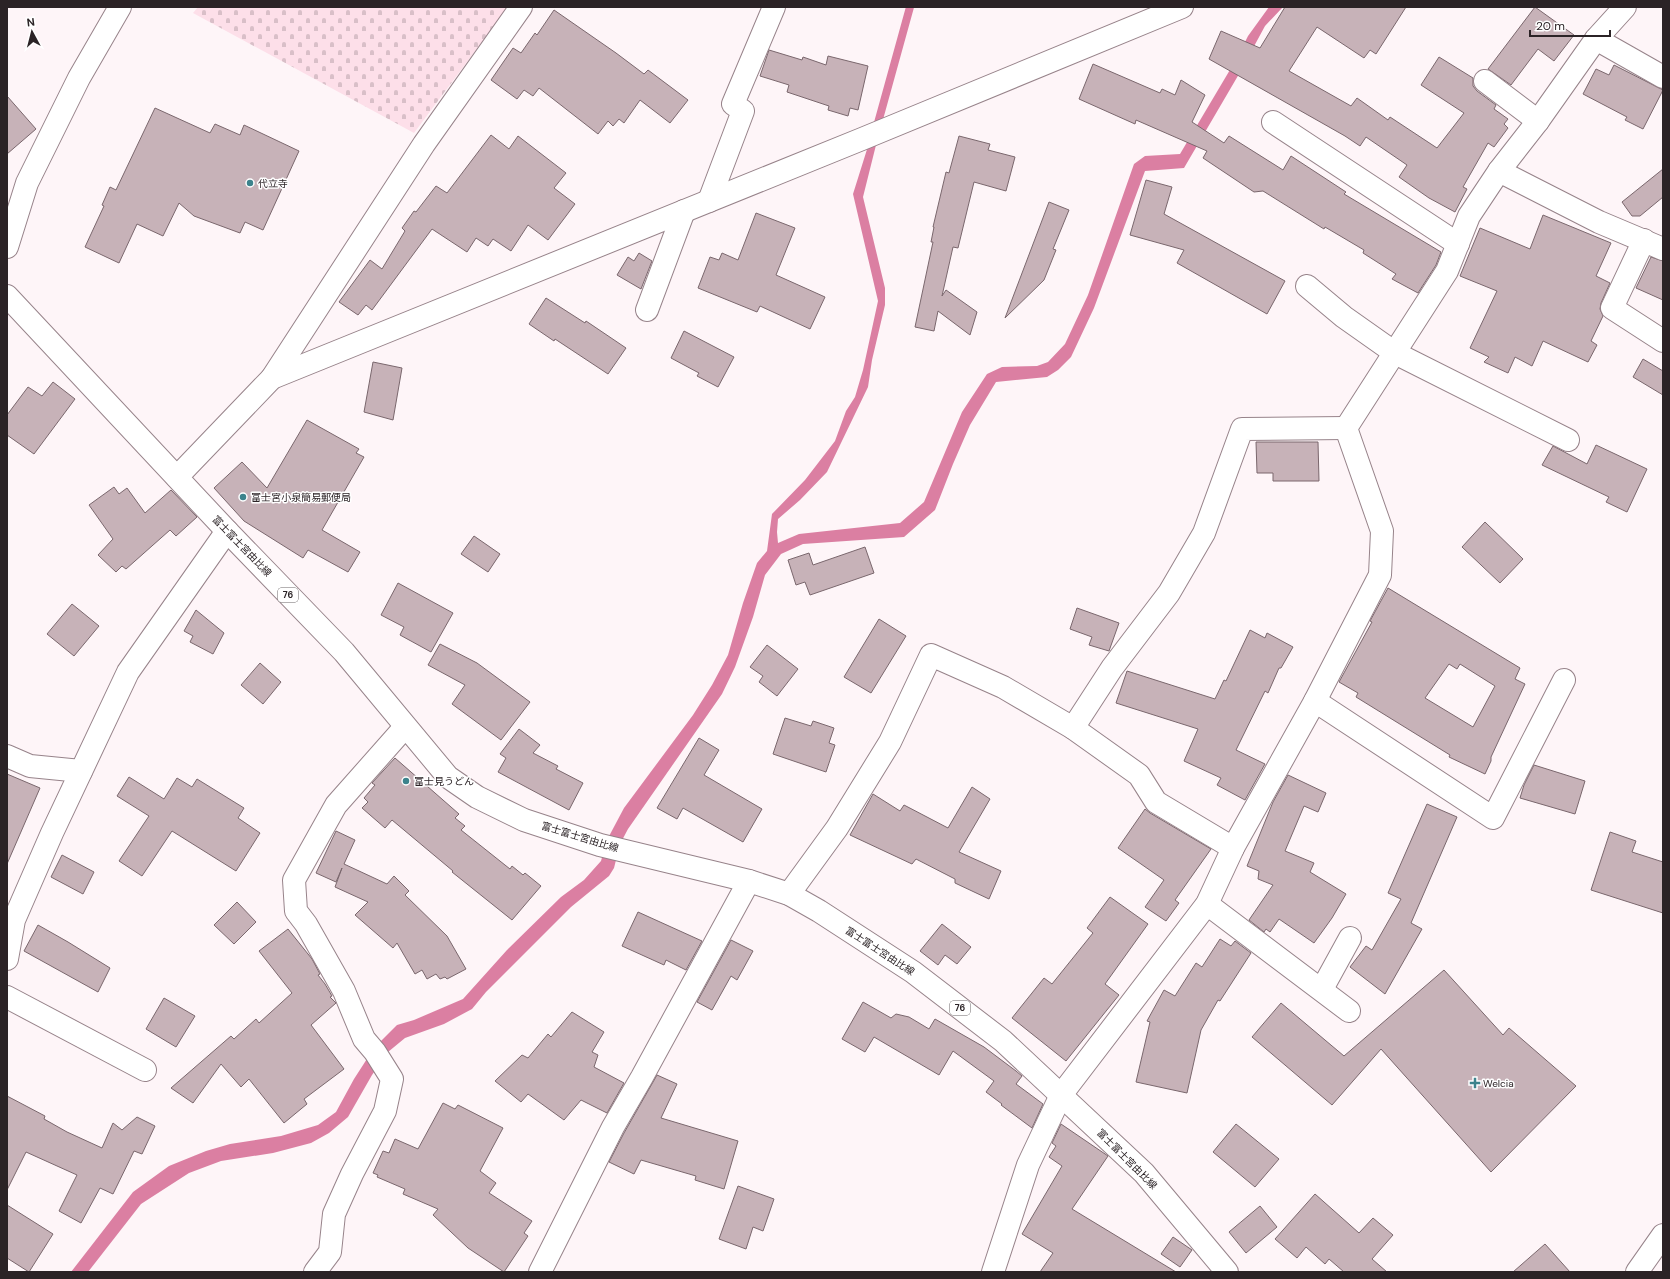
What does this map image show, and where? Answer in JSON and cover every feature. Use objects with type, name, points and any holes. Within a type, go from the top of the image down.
[{"type":"street","points":[[7,247],[27,183],[79,78],[120,7]]},
{"type":"street","points":[[177,477],[272,378],[424,144],[521,7]]},
{"type":"street","points":[[709,201],[743,111],[733,104],[774,7]]},
{"type":"street","points":[[272,378],[862,140],[1182,7]]},
{"type":"street","points":[[1346,428],[1447,271],[1469,216],[1499,171],[1538,121],[1596,39],[1625,7]]},
{"type":"street","points":[[1596,39],[1663,77]]},
{"type":"street","points":[[1485,81],[1538,121]]},
{"type":"street","points":[[1273,122],[1458,244]]},
{"type":"street","points":[[1499,171],[1599,222],[1654,244],[1612,308],[1663,341]]},
{"type":"street","points":[[647,310],[684,211]]},
{"type":"street","points":[[1307,286],[1344,317],[1395,353],[1568,440]]},
{"type":"street","name":"富士富士宮由比線","points":[[7,296],[227,531],[344,652],[448,777],[477,797],[524,820],[600,845],[749,881],[789,894],[819,911],[913,972],[1003,1041],[1144,1173],[1226,1272]]},
{"type":"street","points":[[993,1272],[1028,1165],[1061,1095],[1207,904],[1233,848],[1315,701],[1380,575],[1382,531],[1346,428]]},
{"type":"street","points":[[1073,728],[1112,668],[1169,592],[1204,533],[1242,429],[1346,428]]},
{"type":"street","points":[[7,959],[14,920],[52,833],[128,672],[227,531]]},
{"type":"street","points":[[789,894],[837,828],[890,742],[931,655],[1003,687],[1073,728],[1139,775],[1156,802],[1233,848]]},
{"type":"street","points":[[1315,701],[1493,818],[1564,680]]},
{"type":"street","points":[[315,1272],[330,1252],[334,1214],[352,1174],[386,1111],[392,1079],[375,1052],[364,1039],[344,991],[306,924],[296,911],[294,880],[336,805],[405,727]]},
{"type":"street","points":[[7,756],[30,766],[81,771]]},
{"type":"street","points":[[540,1272],[613,1127],[749,881]]},
{"type":"street","points":[[1207,904],[1322,989],[1349,1011]]},
{"type":"street","points":[[1322,989],[1350,938]]},
{"type":"street","points":[[7,997],[145,1070]]},
{"type":"street","points":[[1637,1272],[1663,1235]]},
{"type":"green space","points":[[198,7],[508,7],[414,133],[193,13]]},
{"type":"shaded area","points":[[1269,7],[1283,7],[1265,26],[1184,168],[1145,171],[1094,308],[1071,357],[1058,370],[1047,377],[996,382],[970,425],[935,510],[904,537],[803,544],[781,554],[765,575],[753,617],[735,667],[722,694],[628,829],[620,844],[614,868],[609,876],[571,907],[486,992],[472,1009],[444,1024],[405,1038],[388,1052],[372,1075],[348,1117],[329,1133],[311,1143],[273,1153],[221,1161],[189,1173],[141,1204],[88,1272],[71,1272],[133,1192],[169,1166],[206,1151],[230,1144],[281,1136],[318,1125],[336,1112],[354,1079],[374,1048],[397,1025],[414,1020],[463,999],[507,950],[561,897],[584,880],[601,861],[607,840],[624,808],[693,715],[712,685],[728,655],[743,603],[757,563],[767,551],[772,514],[805,480],[835,441],[846,411],[855,397],[863,370],[878,301],[853,194],[869,143],[878,137],[863,197],[885,288],[885,305],[872,360],[868,387],[827,472],[800,500],[778,519],[778,543],[799,534],[900,523],[924,502],[962,412],[987,374],[1002,367],[1037,366],[1048,362],[1065,344],[1088,295],[1134,164],[1145,156],[1180,154],[1237,58],[1248,36]]},
{"type":"building","points":[[1285,7],[1406,7],[1376,54],[1370,50],[1364,58],[1317,27],[1289,71],[1351,106],[1357,98],[1388,120],[1390,117],[1437,148],[1464,113],[1421,85],[1439,57],[1473,78],[1473,86],[1477,91],[1496,105],[1494,109],[1508,119],[1504,124],[1508,128],[1494,147],[1488,143],[1463,187],[1467,189],[1455,212],[1429,198],[1399,177],[1407,165],[1366,137],[1360,146],[1209,59],[1221,31],[1260,48]]},
{"type":"building","points":[[1535,7],[1574,35],[1554,61],[1538,49],[1511,85],[1488,69]]},
{"type":"building","points":[[554,10],[644,74],[648,70],[688,100],[670,123],[640,100],[624,123],[619,119],[613,126],[608,121],[598,134],[539,88],[533,96],[524,90],[517,99],[491,80],[513,48],[521,53],[535,33],[537,35]]},
{"type":"building","points":[[769,50],[802,60],[803,57],[826,65],[828,56],[868,66],[858,110],[850,108],[848,116],[828,110],[829,106],[787,92],[789,85],[760,76]]},
{"type":"building","points":[[1093,64],[1160,93],[1162,89],[1175,95],[1181,80],[1205,95],[1192,122],[1224,143],[1229,136],[1283,170],[1291,156],[1346,192],[1344,194],[1441,252],[1436,265],[1418,293],[1392,279],[1396,274],[1363,253],[1364,250],[1325,227],[1324,229],[1263,191],[1254,192],[1203,158],[1207,151],[1136,120],[1135,124],[1079,99]]},
{"type":"building","points":[[1614,65],[1663,90],[1643,129],[1625,120],[1627,117],[1583,94],[1596,69],[1609,75]]},
{"type":"building","points":[[7,96],[36,129],[7,154]]},
{"type":"building","name":"代立寺","points":[[155,108],[210,133],[215,124],[240,135],[244,125],[299,151],[263,230],[245,222],[240,233],[194,216],[179,203],[163,236],[137,224],[119,263],[85,247],[104,206],[102,205],[110,187],[116,190]]},
{"type":"building","points":[[491,135],[509,149],[518,136],[566,173],[554,188],[575,204],[548,240],[528,225],[511,251],[493,239],[488,246],[476,238],[467,252],[432,229],[372,310],[366,305],[358,315],[339,302],[370,260],[382,269],[405,231],[402,228],[414,211],[416,212],[436,186],[447,193]]},
{"type":"building","points":[[959,136],[990,144],[988,150],[1015,157],[1006,191],[974,182],[958,248],[953,247],[942,296],[946,290],[977,312],[970,335],[938,311],[934,331],[915,327],[933,242],[931,242],[933,227],[946,172],[949,173]]},
{"type":"building","points":[[1663,169],[1663,197],[1640,216],[1632,216],[1622,202]]},
{"type":"building","points":[[1146,180],[1172,187],[1164,214],[1285,281],[1267,314],[1177,263],[1184,250],[1130,235]]},
{"type":"building","points":[[1049,202],[1069,210],[1053,249],[1056,250],[1044,280],[1005,318]]},
{"type":"building","points":[[756,213],[795,228],[776,275],[825,297],[810,329],[760,306],[757,312],[698,288],[710,257],[719,260],[722,253],[738,260]]},
{"type":"building","points":[[1543,215],[1611,243],[1596,276],[1610,283],[1601,303],[1600,309],[1603,316],[1591,341],[1597,345],[1588,362],[1543,341],[1532,366],[1515,357],[1508,373],[1484,362],[1489,357],[1470,348],[1497,291],[1460,276],[1480,228],[1530,249]]},
{"type":"building","points":[[639,253],[652,261],[641,289],[617,275],[628,257],[634,261]]},
{"type":"building","points":[[1651,257],[1663,261],[1663,300],[1636,288]]},
{"type":"building","points":[[546,298],[585,323],[586,321],[626,348],[608,374],[555,339],[554,341],[529,324]]},
{"type":"building","points":[[684,331],[734,357],[718,387],[697,376],[699,373],[671,358]]},
{"type":"building","points":[[1643,359],[1663,371],[1663,395],[1633,377]]},
{"type":"building","points":[[373,362],[402,368],[393,420],[364,412]]},
{"type":"building","points":[[53,382],[75,399],[34,454],[7,435],[7,415],[28,387],[42,396]]},
{"type":"building","points":[[307,420],[359,449],[356,453],[364,457],[322,530],[360,552],[348,572],[308,550],[303,558],[244,521],[214,488],[242,462],[267,488]]},
{"type":"building","points":[[1256,442],[1318,442],[1319,481],[1273,481],[1273,473],[1257,473]]},
{"type":"building","points":[[1596,445],[1647,469],[1627,512],[1606,502],[1609,497],[1542,465],[1553,446],[1587,464]]},
{"type":"building","points":[[114,487],[119,494],[127,488],[145,513],[171,490],[197,517],[176,536],[170,530],[126,569],[122,566],[116,572],[98,555],[113,539],[89,505]]},
{"type":"building","points":[[1485,522],[1523,559],[1500,583],[1462,547]]},
{"type":"building","points":[[474,536],[500,554],[488,572],[461,554]]},
{"type":"building","points":[[865,547],[874,573],[810,595],[805,582],[796,585],[788,560],[809,553],[813,565]]},
{"type":"building","points":[[398,583],[453,613],[431,652],[400,635],[404,627],[381,615]]},
{"type":"building","points":[[1388,588],[1520,668],[1515,679],[1525,684],[1491,757],[1491,761],[1485,774],[1449,757],[1450,755],[1356,697],[1358,693],[1339,682],[1372,622],[1370,621]],"holes":[[[1449,664],[1457,669],[1460,664],[1495,686],[1473,727],[1425,698]]]},
{"type":"building","points":[[72,604],[99,626],[74,656],[47,634]]},
{"type":"building","points":[[1077,608],[1119,623],[1109,651],[1089,645],[1092,637],[1070,629]]},
{"type":"building","points":[[196,610],[224,633],[213,654],[190,642],[193,636],[184,631]]},
{"type":"building","points":[[879,619],[906,636],[871,693],[844,677]]},
{"type":"building","points":[[1250,630],[1265,638],[1267,633],[1293,647],[1281,668],[1279,668],[1268,693],[1265,691],[1236,750],[1265,764],[1245,800],[1217,785],[1221,778],[1184,761],[1198,729],[1116,703],[1127,671],[1215,699],[1224,680],[1226,681]]},
{"type":"building","points":[[440,644],[477,663],[530,702],[501,740],[452,704],[465,685],[428,665]]},
{"type":"building","points":[[767,645],[798,669],[777,696],[759,682],[763,676],[750,667]]},
{"type":"building","points":[[260,663],[281,682],[263,704],[241,685]]},
{"type":"building","points":[[785,718],[811,726],[813,721],[834,728],[829,743],[835,745],[826,772],[773,754]]},
{"type":"building","points":[[519,729],[540,745],[533,753],[558,766],[556,769],[583,783],[569,810],[498,772],[506,758],[500,754]]},
{"type":"building","points":[[699,738],[719,750],[704,775],[762,809],[743,842],[683,808],[677,819],[657,808]]},
{"type":"building","points":[[395,758],[459,814],[455,818],[465,826],[461,830],[510,869],[512,866],[523,875],[525,873],[541,886],[512,920],[452,872],[453,871],[392,820],[385,828],[362,808],[368,802],[364,798],[375,785],[372,783]]},
{"type":"building","points":[[1534,765],[1585,781],[1575,814],[1520,798],[1524,785]]},
{"type":"building","points":[[7,774],[40,788],[7,864]]},
{"type":"building","points":[[1288,775],[1326,793],[1318,812],[1304,806],[1285,851],[1314,863],[1310,872],[1346,894],[1332,918],[1314,943],[1279,919],[1270,932],[1266,929],[1264,932],[1249,920],[1273,885],[1258,879],[1259,871],[1247,866],[1273,802]]},
{"type":"building","points":[[129,777],[164,799],[177,778],[192,787],[197,779],[244,808],[238,818],[260,833],[236,871],[172,831],[142,876],[119,861],[149,816],[117,796]]},
{"type":"building","points":[[972,787],[990,799],[959,852],[1001,871],[989,899],[955,883],[955,879],[916,859],[912,864],[850,835],[873,794],[900,811],[904,805],[948,828]]},
{"type":"building","points":[[1427,804],[1457,817],[1411,923],[1422,929],[1385,994],[1350,967],[1366,946],[1372,950],[1401,899],[1388,893]]},
{"type":"building","points":[[1145,809],[1211,849],[1175,900],[1179,903],[1166,921],[1145,907],[1164,880],[1118,848]]},
{"type":"building","points":[[336,831],[355,840],[344,864],[387,884],[394,876],[409,891],[405,895],[447,936],[466,969],[447,979],[445,977],[440,979],[436,974],[427,979],[422,970],[415,974],[397,943],[393,948],[355,915],[368,902],[335,887],[342,868],[336,882],[316,873]]},
{"type":"building","points":[[1610,832],[1636,841],[1632,852],[1663,862],[1663,913],[1591,890]]},
{"type":"building","points":[[62,855],[94,872],[83,894],[51,877]]},
{"type":"building","points":[[1110,897],[1148,924],[1105,984],[1119,995],[1066,1061],[1012,1018],[1044,978],[1052,984],[1093,933],[1087,928]]},
{"type":"building","points":[[237,902],[256,922],[234,944],[214,925]]},
{"type":"building","points":[[638,912],[702,941],[686,970],[666,960],[664,965],[622,946]]},
{"type":"building","points":[[942,924],[971,947],[957,964],[945,955],[938,965],[920,951]]},
{"type":"building","points":[[38,925],[110,968],[98,992],[24,951]]},
{"type":"building","points":[[288,929],[312,959],[320,974],[318,975],[332,996],[330,997],[336,1003],[311,1025],[344,1069],[304,1099],[307,1104],[284,1123],[249,1079],[241,1087],[221,1064],[193,1103],[171,1088],[231,1036],[234,1039],[256,1019],[259,1023],[292,993],[259,951]]},
{"type":"building","points":[[1220,939],[1231,946],[1235,941],[1251,953],[1220,1001],[1218,1000],[1201,1030],[1187,1093],[1136,1082],[1150,1022],[1147,1021],[1164,990],[1175,996],[1196,963],[1202,967]]},
{"type":"building","points":[[731,940],[753,951],[737,980],[731,976],[712,1010],[697,1002]]},
{"type":"building","points":[[1444,970],[1503,1035],[1509,1028],[1576,1086],[1491,1172],[1381,1049],[1332,1105],[1252,1037],[1281,1003],[1344,1056]]},
{"type":"building","points":[[164,998],[195,1016],[176,1047],[146,1029]]},
{"type":"building","points":[[863,1002],[891,1018],[896,1014],[909,1017],[929,1029],[935,1019],[984,1047],[1022,1076],[1016,1084],[1043,1104],[1032,1128],[986,1092],[994,1081],[953,1051],[939,1075],[874,1037],[865,1052],[842,1039]]},
{"type":"building","points":[[572,1012],[604,1032],[592,1052],[598,1055],[594,1067],[624,1083],[607,1113],[581,1100],[564,1120],[528,1094],[521,1102],[495,1081],[522,1055],[528,1058],[548,1034],[551,1037]]},
{"type":"building","points":[[657,1075],[677,1084],[661,1118],[738,1141],[724,1189],[695,1180],[696,1176],[641,1160],[634,1174],[609,1162]]},
{"type":"building","points":[[7,1096],[45,1116],[44,1119],[67,1132],[102,1148],[113,1123],[122,1130],[137,1117],[155,1126],[142,1154],[134,1151],[113,1194],[100,1188],[81,1223],[59,1211],[77,1175],[26,1152],[7,1190]]},
{"type":"building","points":[[443,1103],[455,1109],[458,1105],[503,1128],[480,1171],[496,1183],[489,1193],[532,1221],[524,1233],[528,1236],[504,1272],[468,1248],[433,1215],[438,1209],[403,1194],[405,1189],[377,1177],[378,1175],[373,1173],[383,1151],[389,1153],[395,1139],[418,1149]]},
{"type":"building","points":[[1061,1124],[1108,1156],[1072,1209],[1176,1272],[1040,1272],[1053,1253],[1022,1234],[1062,1166],[1049,1157],[1056,1146],[1052,1143]]},
{"type":"building","points":[[1236,1124],[1279,1159],[1255,1187],[1213,1152]]},
{"type":"building","points":[[738,1186],[774,1199],[763,1231],[753,1227],[746,1249],[719,1239]]},
{"type":"building","points":[[1315,1194],[1359,1233],[1373,1218],[1393,1235],[1372,1259],[1387,1272],[1344,1272],[1329,1259],[1325,1264],[1306,1247],[1297,1258],[1275,1239]]},
{"type":"building","points":[[7,1205],[53,1234],[29,1272],[7,1258]]},
{"type":"building","points":[[1260,1206],[1277,1227],[1246,1253],[1229,1232]]},
{"type":"building","points":[[1173,1237],[1192,1250],[1180,1267],[1161,1254]]},
{"type":"building","points":[[1545,1244],[1570,1272],[1513,1272]]},
{"type":"waterway","points":[[876,130],[910,7]]},
{"type":"place","name":"代立寺","points":[[250,183]]},
{"type":"place","name":"富士宮小泉簡易郵便局","points":[[243,497]]},
{"type":"place","name":"富士見うどん","points":[[406,781]]},
{"type":"place","name":"Welcia","points":[[1475,1083]]}]
